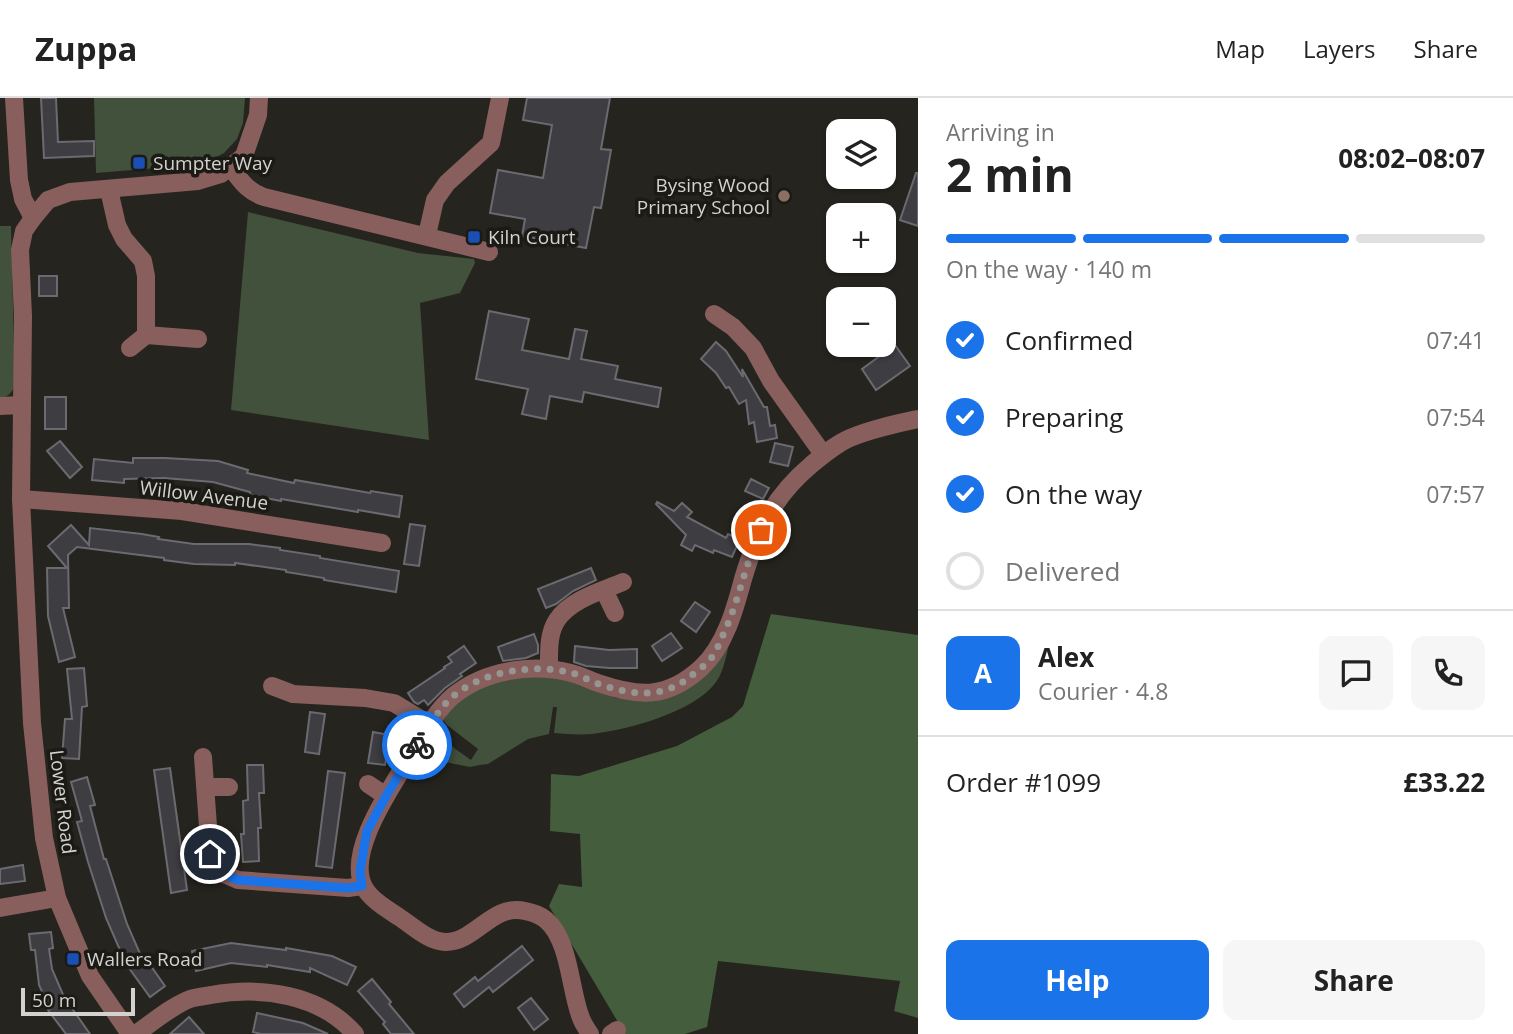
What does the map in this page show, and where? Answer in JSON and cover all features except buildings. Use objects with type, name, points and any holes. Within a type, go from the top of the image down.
[{"type":"street","points":[[14,98],[19,180],[23,200],[33,218]]},
{"type":"street","points":[[259,98],[258,115],[244,156],[231,168],[254,193],[489,252]]},
{"type":"street","points":[[427,235],[435,200],[440,191],[491,143],[500,98]]},
{"type":"street","name":"Lower Road","points":[[130,1034],[90,976],[57,898],[44,838],[32,723],[21,499],[23,316],[20,250],[24,231],[48,200],[70,192],[198,181],[222,174],[231,168]]},
{"type":"street","points":[[110,190],[117,225],[124,239],[142,261],[146,276],[146,335]]},
{"type":"street","points":[[714,313],[733,327],[753,348],[771,382],[823,454]]},
{"type":"street","points":[[130,348],[146,335],[198,339]]},
{"type":"street","points":[[0,406],[20,405]]},
{"type":"street","points":[[590,1034],[581,1018],[565,953],[548,921],[536,913],[517,909],[499,913],[455,941],[442,942],[427,936],[383,906],[362,886],[360,871],[367,831],[441,708],[470,685],[516,670],[549,668],[574,673],[625,692],[644,694],[681,684],[714,654],[735,608],[753,546],[768,513],[791,482],[823,454],[849,439],[918,419]]},
{"type":"street","name":"Willow Avenue","points":[[21,499],[182,511],[382,543]]},
{"type":"street","points":[[549,668],[551,634],[556,620],[577,601],[623,582]]},
{"type":"street","points":[[604,590],[615,613]]},
{"type":"street","points":[[272,686],[290,701],[365,698],[394,703],[430,725]]},
{"type":"street","points":[[203,757],[210,854],[217,871],[238,880],[348,888],[362,886]]},
{"type":"street","points":[[368,784],[386,796]]},
{"type":"street","points":[[206,787],[229,786]]},
{"type":"street","points":[[0,908],[57,898]]},
{"type":"street","points":[[136,1034],[175,1006],[193,998],[227,992],[257,991],[294,997],[324,1008],[355,1034]]},
{"type":"green space","points":[[94,98],[245,98],[243,123],[237,139],[224,153],[209,161],[193,165],[96,173]]},
{"type":"green space","points":[[248,212],[418,253],[474,259],[475,263],[460,293],[420,303],[429,440],[231,410]]},
{"type":"green space","points":[[0,226],[11,226],[15,386],[9,394],[0,399]]},
{"type":"green space","points":[[771,614],[918,635],[918,1018],[894,1011],[900,981],[718,961],[707,1027],[685,1034],[625,1034],[549,906],[559,884],[582,887],[580,834],[550,831],[551,774],[579,776],[677,746],[732,717],[743,706]]},
{"type":"green space","points":[[731,636],[724,666],[716,682],[706,693],[677,711],[641,724],[592,734],[577,734],[554,733],[557,707],[553,707],[549,734],[528,739],[488,764],[470,767],[430,759],[416,760],[433,731],[438,731],[454,748],[471,760],[478,749],[442,719],[456,701],[488,683],[543,674],[584,684],[616,698],[657,698]]},
{"type":"way so far","points":[[417,745],[441,708],[454,696],[488,677],[516,670],[549,668],[574,673],[625,692],[644,694],[681,684],[714,654],[735,608],[753,546],[761,530]]},
{"type":"place","name":"Sumpter Way","points":[[139,163]]},
{"type":"place","name":"Bysing Wood Primary School","points":[[784,196]]},
{"type":"place","name":"Kiln Court","points":[[474,237]]},
{"type":"place","name":"Wallers Road","points":[[73,959]]},
{"type":"route","points":[[210,854],[217,871],[238,880],[348,888],[362,886],[361,857],[367,831],[417,745]]}]
